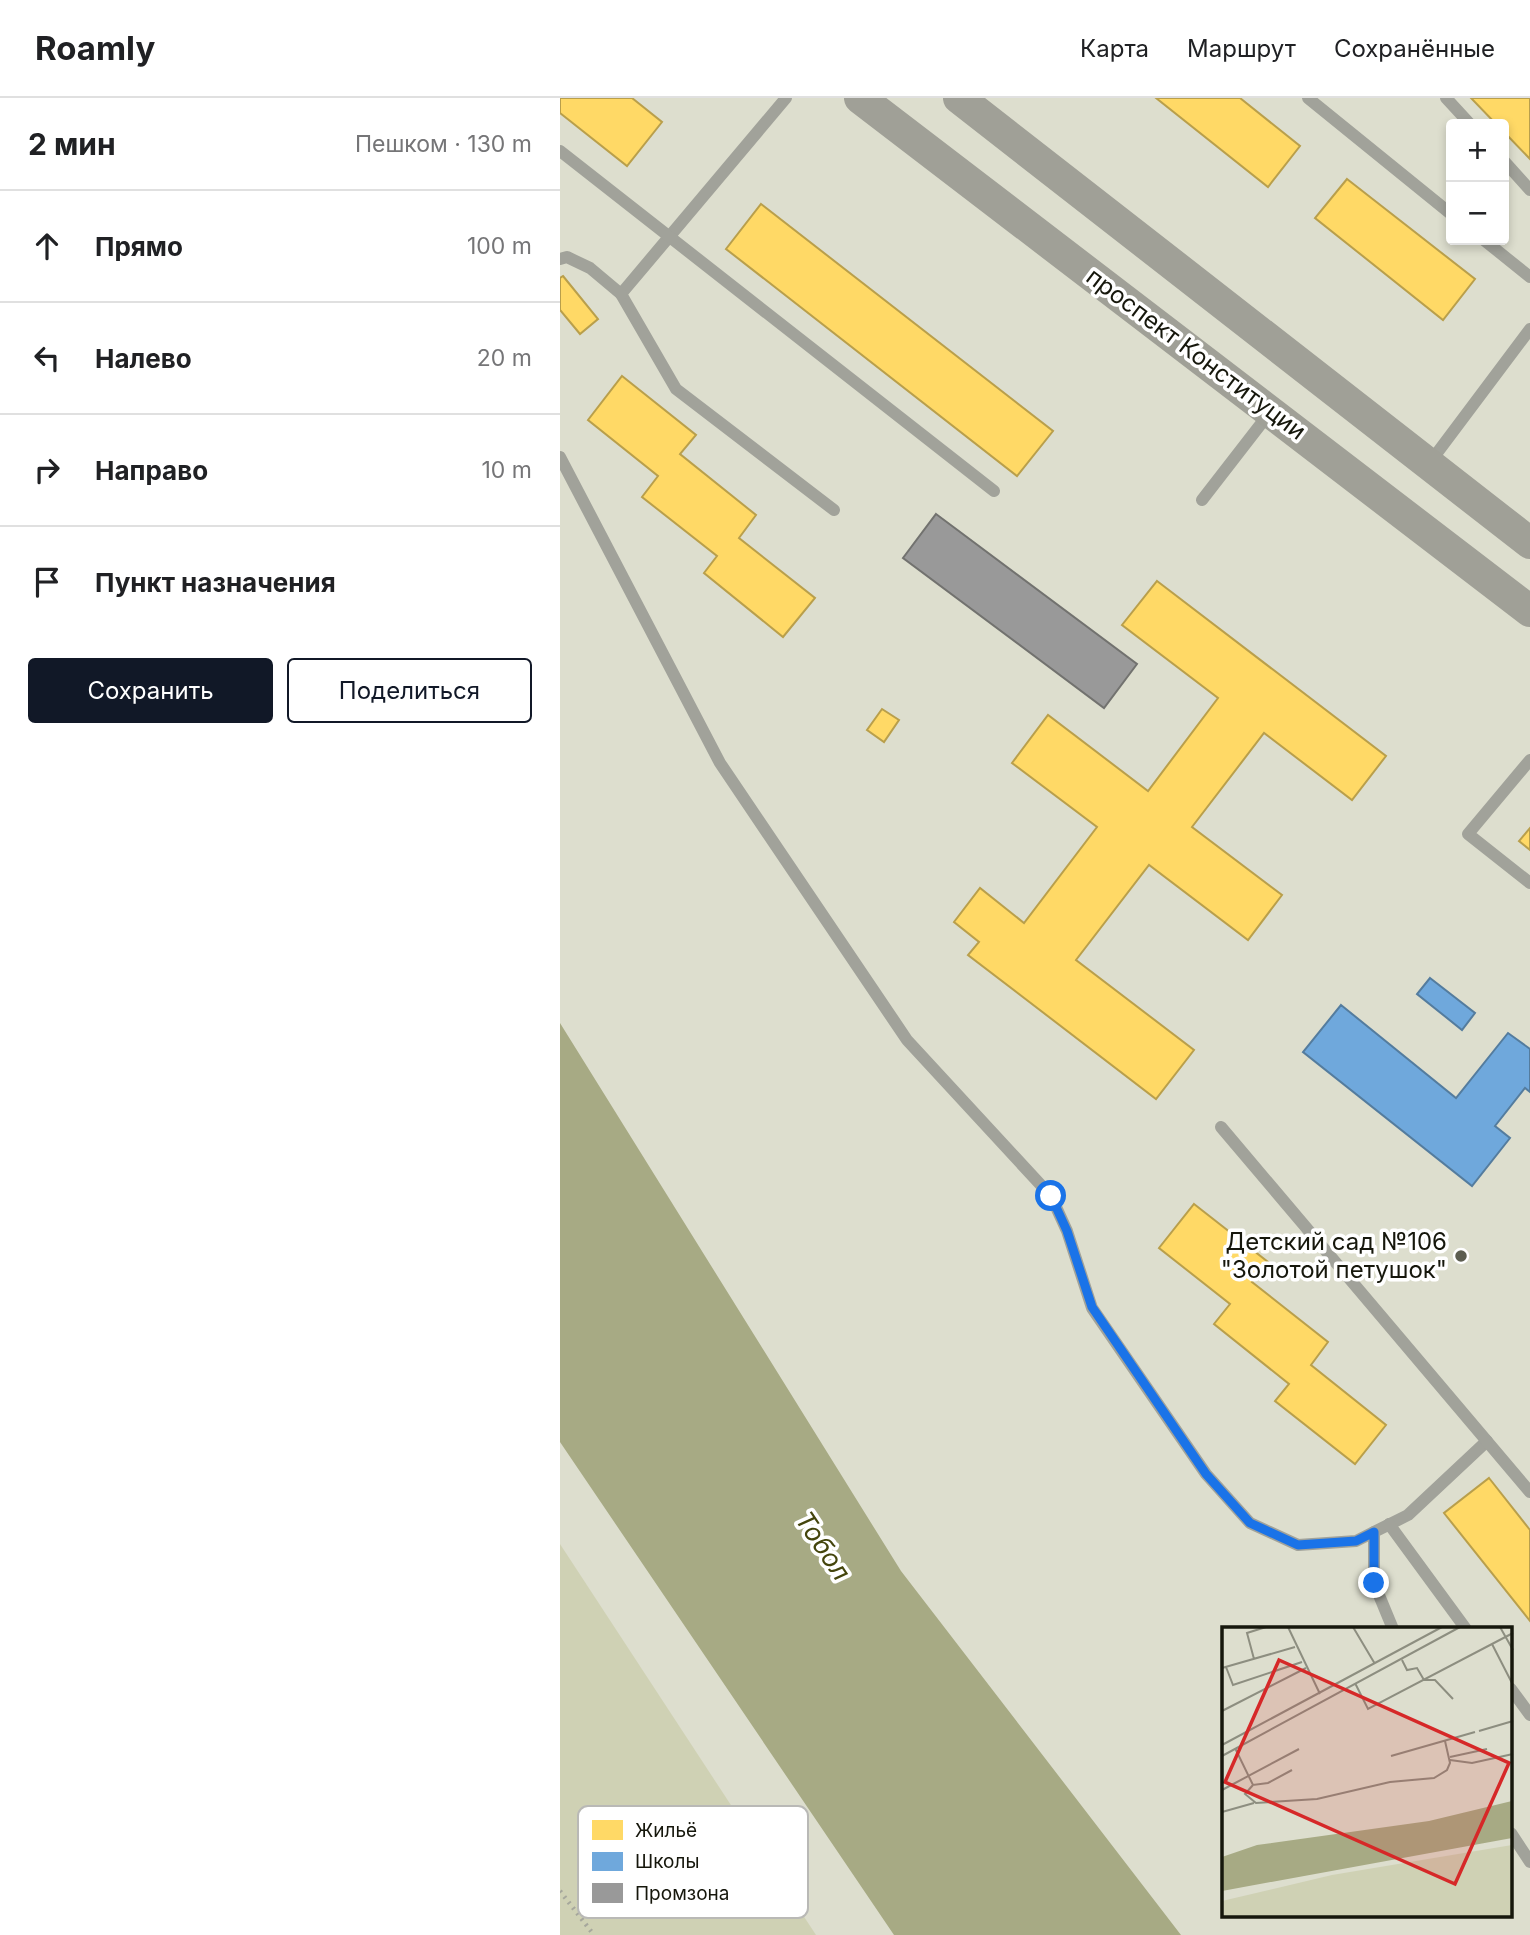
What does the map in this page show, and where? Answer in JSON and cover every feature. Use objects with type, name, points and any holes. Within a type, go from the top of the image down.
[{"type":"main road","name":"проспект Конституции","points":[[860,98],[1530,611]]},
{"type":"main road","points":[[959,98],[1530,543]]},
{"type":"main road","points":[[1395,506],[1428,465]]},
{"type":"lane","points":[[621,293],[786,98]]},
{"type":"lane","points":[[1308,98],[1446,210]]},
{"type":"lane","points":[[1446,98],[1465,119]]},
{"type":"lane","points":[[560,151],[994,491]]},
{"type":"lane","points":[[1509,167],[1530,190]]},
{"type":"lane","points":[[1490,245],[1530,277]]},
{"type":"lane","points":[[560,259],[567,257],[590,268],[621,293],[676,389],[834,510]]},
{"type":"lane","points":[[1428,465],[1530,329]]},
{"type":"lane","points":[[1202,500],[1271,411]]},
{"type":"lane","points":[[560,457],[720,763],[907,1041],[1051,1196],[1067,1231],[1092,1307],[1206,1474],[1250,1523],[1298,1545],[1356,1541],[1408,1515],[1488,1441]]},
{"type":"lane","points":[[1530,760],[1468,834],[1530,883]]},
{"type":"lane","points":[[1221,1127],[1530,1492]]},
{"type":"lane","points":[[1389,1524],[1465,1627]]},
{"type":"lane","points":[[1374,1532],[1374,1583],[1392,1627]]},
{"type":"lane","points":[[1513,1692],[1530,1715]]},
{"type":"lane","points":[[1513,1836],[1530,1862]]},
{"type":"path","points":[[560,1891],[578,1914]]},
{"type":"path","points":[[581,1918],[594,1935]]},
{"type":"shaded area","points":[[560,1544],[732,1806],[578,1806],[578,1918],[805,1918],[816,1935],[560,1935]]},
{"type":"water","name":"Тобол","points":[[560,1023],[901,1571],[1181,1935],[894,1935],[560,1442]]},
{"type":"building: Жильё","points":[[560,98],[632,98],[662,122],[627,166],[560,113]]},
{"type":"building: Жильё","points":[[1156,98],[1240,98],[1300,146],[1268,187]]},
{"type":"building: Жильё","points":[[1471,98],[1530,98],[1530,159],[1509,137],[1509,119],[1491,119]]},
{"type":"building: Жильё","points":[[1347,179],[1475,279],[1443,320],[1315,218]]},
{"type":"building: Жильё","points":[[761,204],[1053,431],[1017,476],[726,249]]},
{"type":"building: Жильё","points":[[563,276],[598,319],[580,334],[560,310],[560,278]]},
{"type":"building: Жильё","points":[[622,376],[696,435],[680,454],[756,515],[739,538],[815,598],[783,637],[704,573],[717,556],[642,497],[658,476],[588,420]]},
{"type":"building: Жильё","points":[[1157,581],[1386,756],[1352,800],[1264,733],[1192,827],[1282,895],[1248,940],[1149,865],[1076,960],[1194,1050],[1156,1099],[968,955],[979,942],[954,922],[980,888],[1024,923],[1097,827],[1012,763],[1048,715],[1148,791],[1218,698],[1122,625]]},
{"type":"building: Жильё","points":[[882,709],[899,720],[884,742],[867,730]]},
{"type":"building: Жильё","points":[[1530,828],[1530,850],[1519,841]]},
{"type":"building: Жильё","points":[[1194,1204],[1268,1262],[1252,1282],[1328,1342],[1311,1365],[1386,1425],[1355,1464],[1275,1401],[1289,1384],[1214,1324],[1230,1304],[1159,1248]]},
{"type":"building: Жильё","points":[[1489,1478],[1530,1530],[1530,1621],[1444,1513]]},
{"type":"building: Школы","points":[[1430,978],[1475,1013],[1462,1030],[1417,994]]},
{"type":"building: Школы","points":[[1341,1005],[1456,1098],[1508,1033],[1530,1049],[1530,1092],[1525,1088],[1495,1126],[1510,1138],[1472,1186],[1303,1052]]},
{"type":"building: Промзона","points":[[936,514],[1137,664],[1104,708],[903,558]]},
{"type":"place","name":"Детский сад №106 \"Золотой петушок\"","points":[[1461,1256]]},
{"type":"route","points":[[1051,1196],[1067,1231],[1092,1307],[1206,1474],[1250,1523],[1298,1545],[1356,1541],[1374,1532],[1374,1583]]}]
